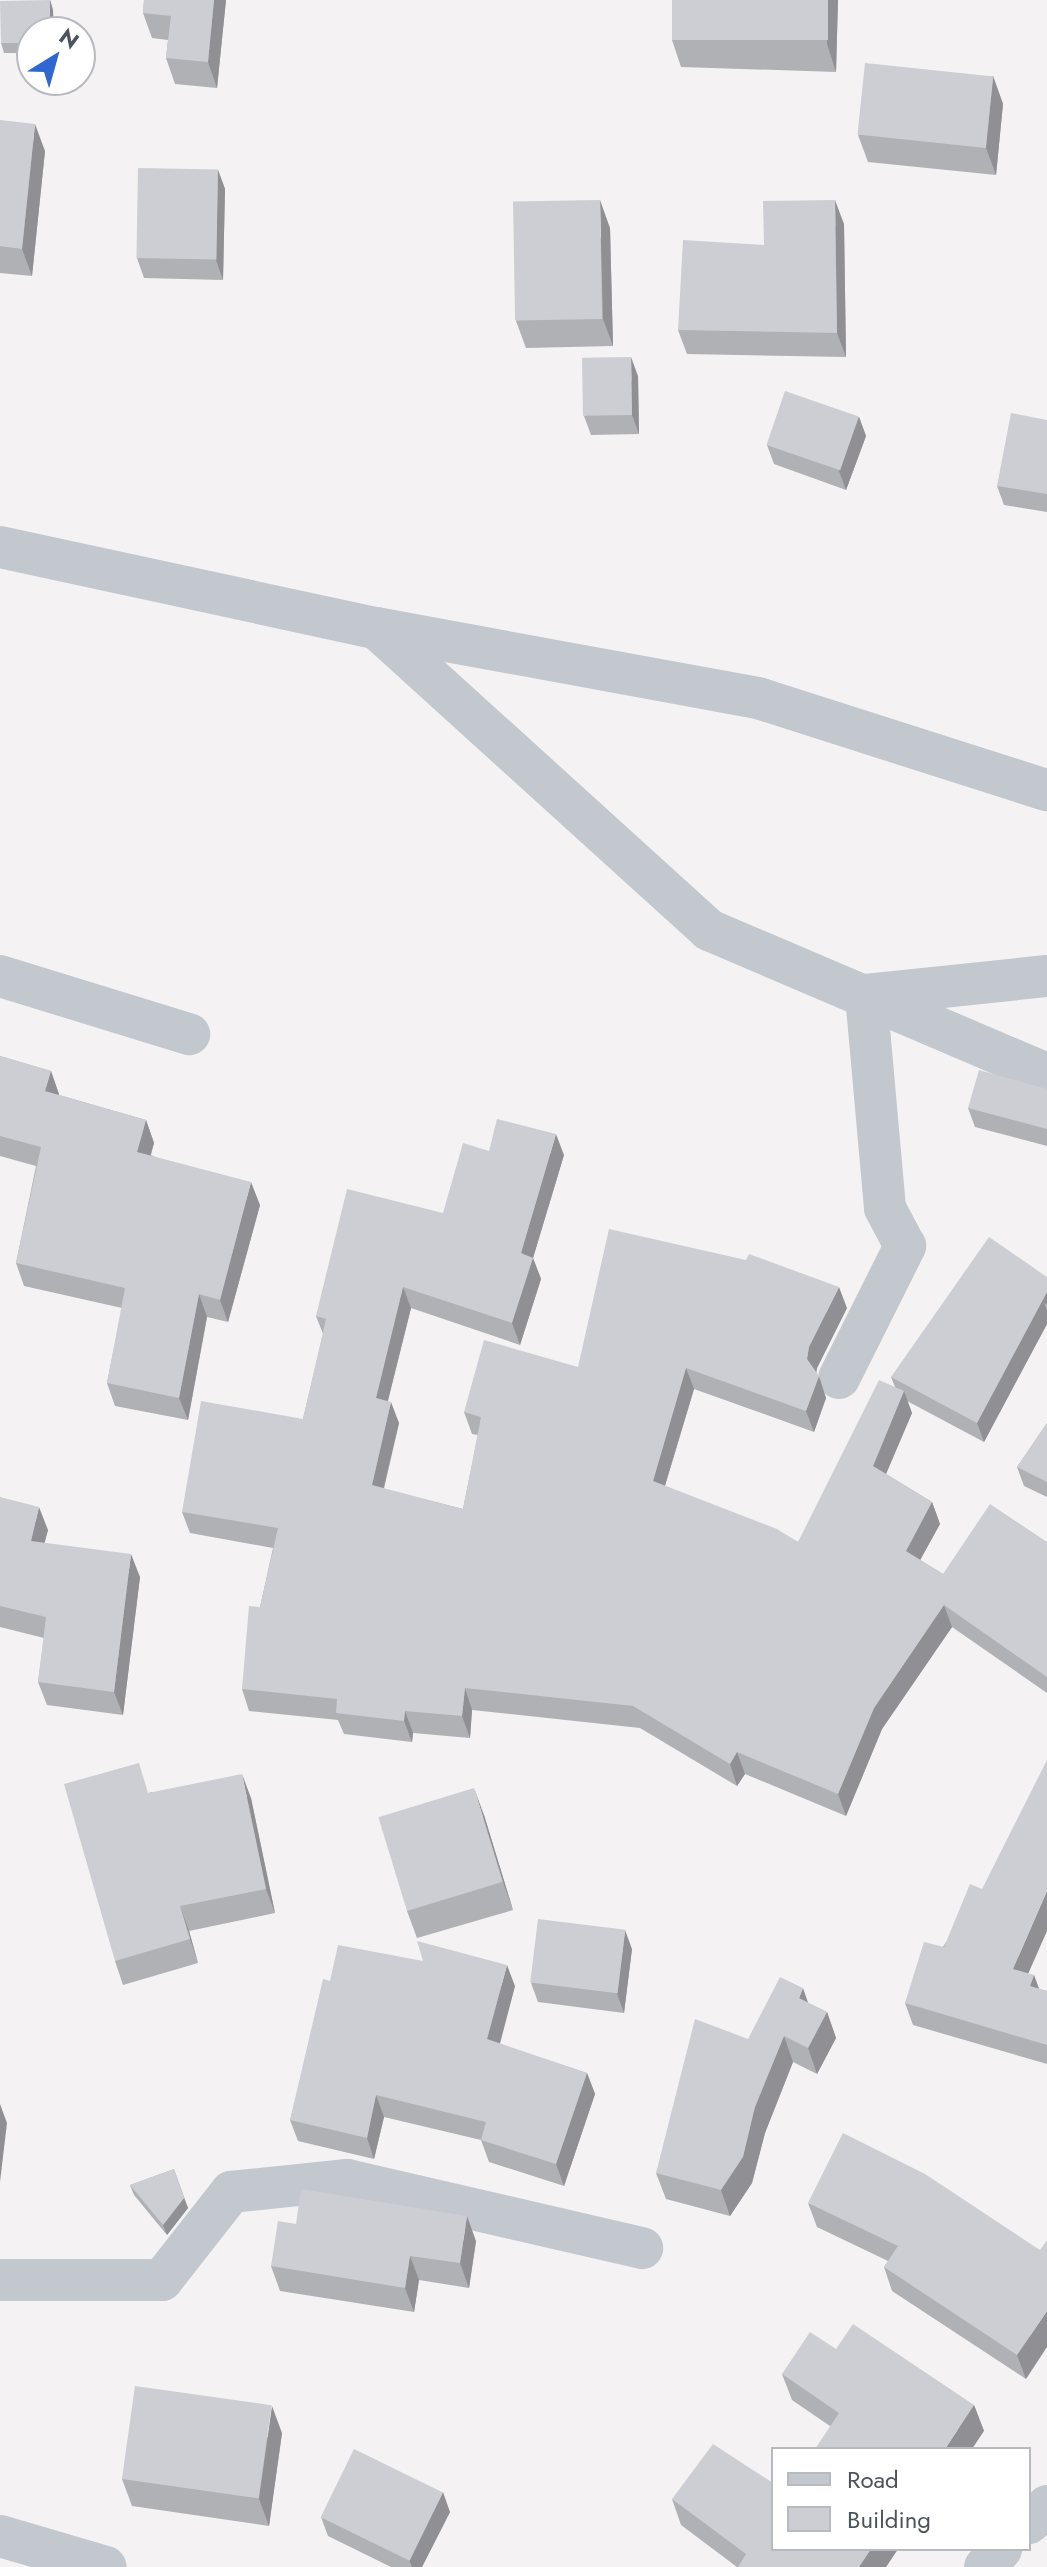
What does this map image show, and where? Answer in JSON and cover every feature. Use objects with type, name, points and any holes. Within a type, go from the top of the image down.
[{"type":"street","points":[[0,547],[376,628],[761,699],[1047,790]]},
{"type":"street","points":[[376,628],[709,930],[1047,1074]]},
{"type":"street","points":[[0,976],[189,1034]]},
{"type":"street","points":[[866,995],[1047,976]]},
{"type":"street","points":[[839,1378],[905,1246],[885,1208],[866,995]]},
{"type":"street","points":[[0,2280],[162,2280],[231,2192],[347,2180],[642,2248]]},
{"type":"street","points":[[1031,2521],[1047,2506]]},
{"type":"street","points":[[0,2536],[106,2567]]},
{"type":"street","points":[[985,2567],[999,2551]]},
{"type":"building","points":[[50,0],[50,16],[16,16],[16,43],[1,43],[0,1]]},
{"type":"building","points":[[144,0],[214,0],[208,62],[166,58],[171,16],[143,13]]},
{"type":"building","points":[[672,0],[828,0],[828,40],[672,40]]},
{"type":"building","points":[[865,63],[993,76],[986,148],[857,135]]},
{"type":"building","points":[[0,120],[35,124],[22,249],[0,246]]},
{"type":"building","points":[[138,168],[218,169],[216,259],[136,258]]},
{"type":"building","points":[[600,200],[602,319],[515,321],[513,202]]},
{"type":"building","points":[[835,200],[837,333],[678,330],[683,240],[764,245],[763,201]]},
{"type":"building","points":[[631,357],[632,415],[583,416],[582,358]]},
{"type":"building","points":[[785,391],[859,416],[840,470],[766,445]]},
{"type":"building","points":[[1011,413],[1047,420],[1047,494],[997,486]]},
{"type":"building","points":[[0,1056],[51,1071],[45,1091],[146,1120],[137,1152],[251,1182],[220,1300],[199,1294],[179,1398],[107,1383],[125,1288],[16,1263],[41,1147],[0,1136]]},
{"type":"building","points":[[979,1070],[1047,1089],[1047,1129],[968,1108]]},
{"type":"building","points":[[497,1119],[556,1134],[521,1253],[533,1258],[512,1323],[403,1287],[376,1398],[391,1402],[372,1485],[463,1509],[481,1417],[464,1412],[484,1340],[578,1367],[609,1229],[746,1260],[749,1254],[839,1287],[809,1347],[807,1359],[819,1376],[806,1411],[686,1368],[653,1481],[777,1529],[798,1542],[879,1380],[904,1391],[873,1466],[932,1502],[906,1551],[943,1574],[990,1504],[1047,1542],[1047,1677],[944,1605],[874,1708],[838,1794],[737,1752],[730,1764],[633,1706],[465,1688],[462,1716],[405,1711],[404,1721],[336,1713],[337,1699],[242,1689],[249,1606],[260,1607],[278,1528],[182,1512],[201,1401],[303,1419],[326,1319],[316,1316],[347,1189],[443,1213],[463,1143],[489,1151]]},
{"type":"building","points":[[989,1237],[1047,1277],[1047,1292],[977,1423],[891,1377]]},
{"type":"building","points":[[1047,1423],[1047,1482],[1017,1467]]},
{"type":"building","points":[[0,1497],[39,1507],[31,1541],[131,1554],[114,1692],[38,1682],[46,1617],[0,1606]]},
{"type":"building","points":[[1047,1760],[1047,1891],[1013,1969],[1034,1975],[1030,1986],[1047,1991],[1047,2045],[905,2003],[924,1942],[944,1947],[970,1884],[982,1889]]},
{"type":"building","points":[[139,1763],[148,1793],[242,1774],[266,1889],[180,1906],[190,1939],[115,1961],[64,1784]]},
{"type":"building","points":[[474,1788],[503,1882],[407,1911],[378,1817]]},
{"type":"building","points":[[538,1919],[625,1930],[618,1993],[530,1983]]},
{"type":"building","points":[[417,1941],[507,1965],[487,2039],[587,2073],[556,2164],[481,2140],[486,2122],[376,2095],[367,2138],[290,2120],[323,1979],[330,1981],[338,1945],[423,1961]]},
{"type":"building","points":[[780,1977],[803,1988],[799,1998],[827,2012],[808,2048],[784,2036],[755,2107],[743,2157],[721,2190],[656,2173],[695,2019],[748,2039]]},
{"type":"building","points":[[843,2133],[925,2174],[1040,2250],[1047,2240],[1047,2311],[1017,2355],[884,2267],[898,2246],[808,2203]]},
{"type":"building","points":[[174,2169],[184,2198],[163,2225],[130,2185]]},
{"type":"building","points":[[301,2189],[467,2216],[460,2263],[410,2256],[405,2288],[271,2266],[278,2221],[296,2224]]},
{"type":"building","points":[[853,2324],[974,2405],[946,2447],[816,2447],[839,2413],[782,2374],[810,2332],[836,2349]]},
{"type":"building","points":[[135,2386],[272,2405],[259,2498],[122,2479]]},
{"type":"building","points":[[713,2444],[771,2482],[771,2551],[870,2551],[859,2567],[738,2567],[746,2554],[672,2499]]},
{"type":"building","points":[[354,2449],[443,2492],[410,2561],[321,2517]]}]
